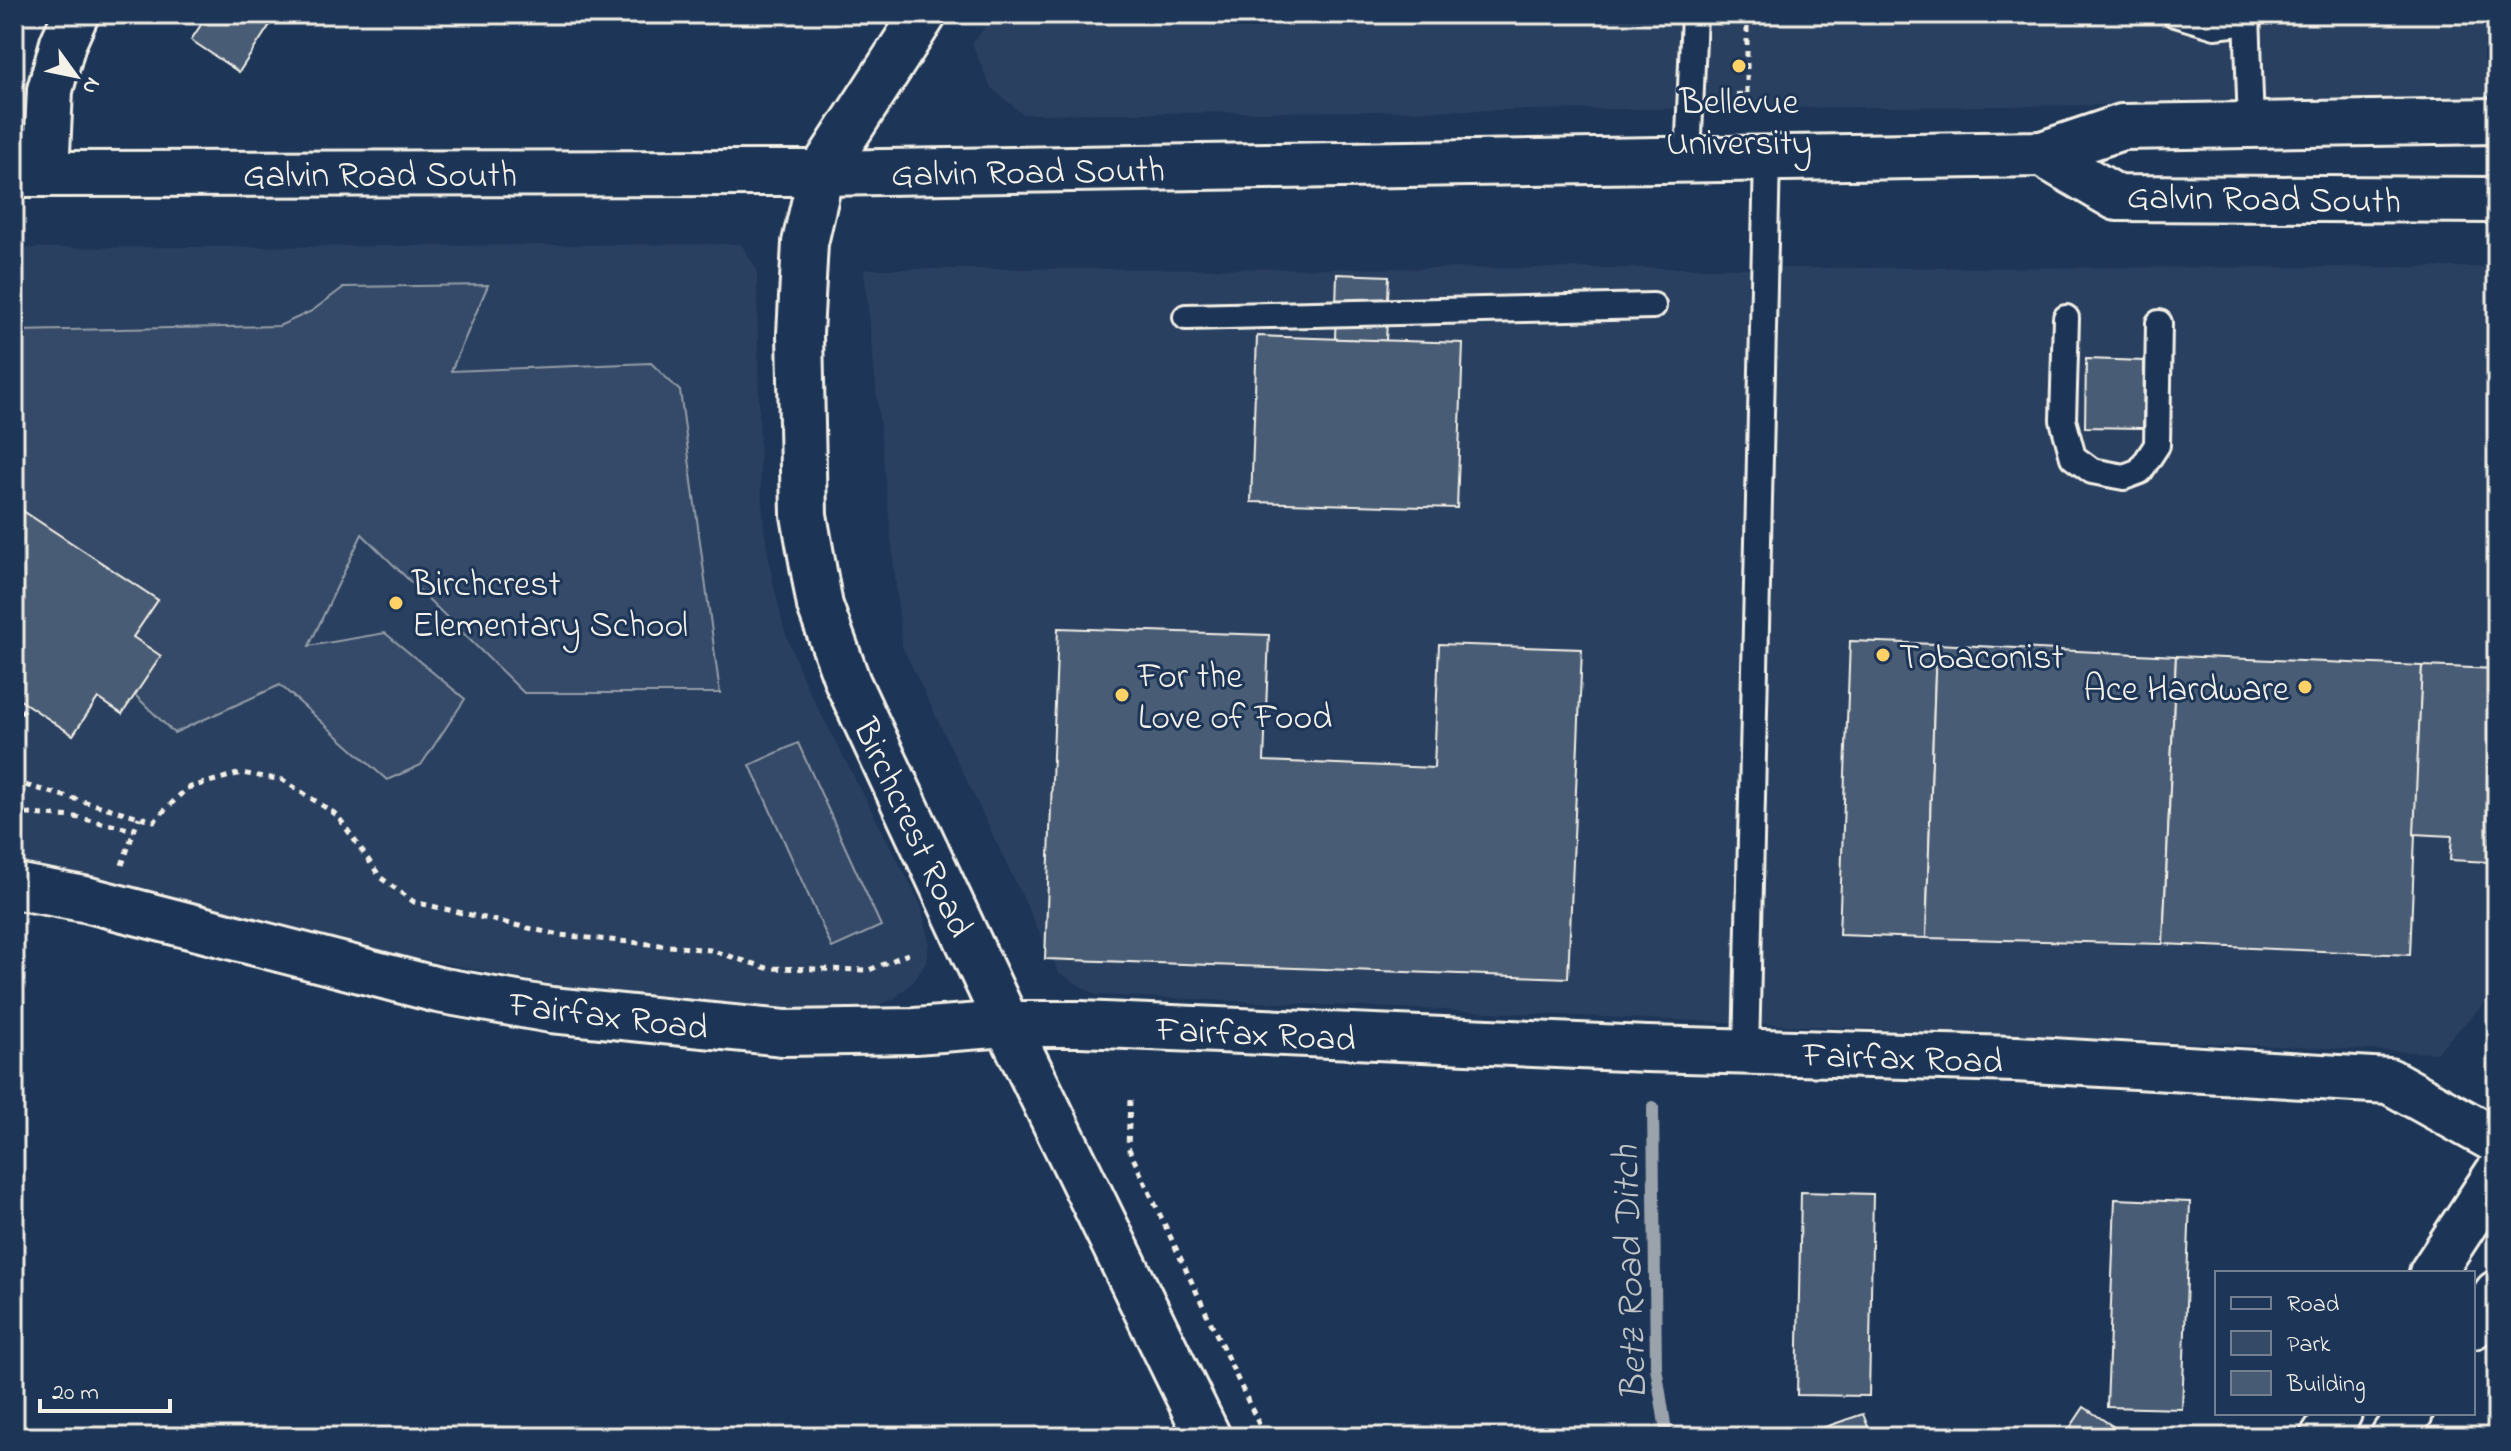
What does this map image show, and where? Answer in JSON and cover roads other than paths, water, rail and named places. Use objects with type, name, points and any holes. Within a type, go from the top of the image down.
[{"type":"street","points":[[30,174],[63,43],[76,14]]},
{"type":"street","points":[[821,173],[924,14]]},
{"type":"street","name":"Galvin Road South","points":[[30,174],[821,173],[2042,154],[2122,127],[2497,121]]},
{"type":"street","name":"Galvin Road South","points":[[2042,154],[2117,198],[2497,200]]},
{"type":"street","name":"Birchcrest Road","points":[[821,173],[805,243],[800,334],[804,515],[820,606],[848,683],[1007,1024],[1208,1437]]},
{"type":"street","name":"Fairfax Road","points":[[14,886],[89,900],[438,990],[551,1010],[784,1033],[915,1031],[1007,1024],[1097,1025],[1746,1052],[2016,1059],[2389,1081],[2497,1141]]},
{"type":"street","points":[[2433,1271],[2497,1174]]},
{"type":"street","points":[[2475,1323],[2497,1293]]},
{"type":"street","points":[[2323,1437],[2338,1415]]},
{"type":"street","points":[[2393,1437],[2409,1415]]},
{"type":"lane","points":[[1688,160],[1694,14]]},
{"type":"lane","points":[[2175,14],[2215,26],[2248,18],[2251,125]]},
{"type":"lane","points":[[1746,1052],[1767,158]]},
{"type":"lane","points":[[1186,317],[1653,306]]},
{"type":"lane","points":[[2066,318],[2063,420],[2073,457],[2092,471],[2124,477],[2140,471],[2157,445],[2159,323]]},
{"type":"waterway","name":"Betz Road Ditch","points":[[1653,1107],[1656,1367],[1667,1437]]},
{"type":"place","name":"Bellevue University","points":[[1739,66]]},
{"type":"place","name":"Birchcrest Elementary School","points":[[396,603]]},
{"type":"place","name":"Tobaconist","points":[[1883,655]]},
{"type":"place","name":"Ace Hardware","points":[[2305,687]]},
{"type":"place","name":"For the Love of Food","points":[[1122,695]]}]
